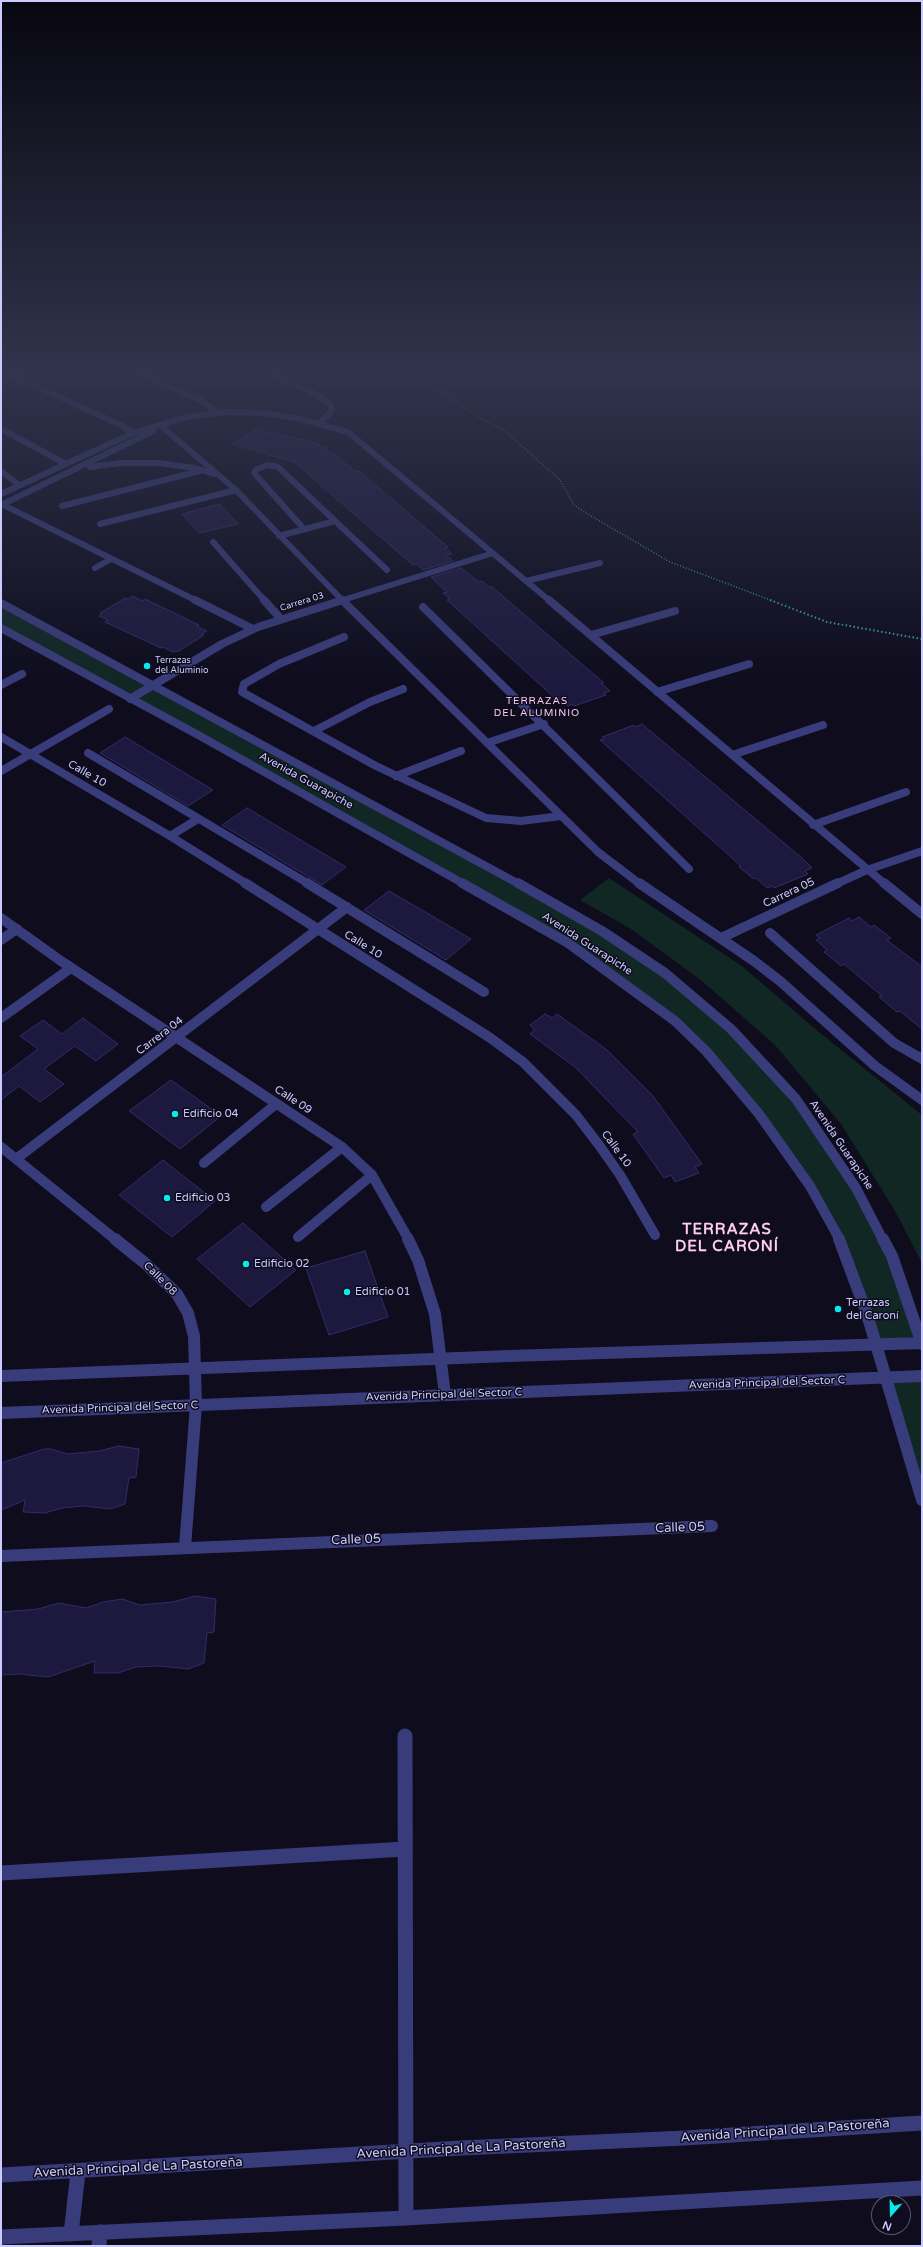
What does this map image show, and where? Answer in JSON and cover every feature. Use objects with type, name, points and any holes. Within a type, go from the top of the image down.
[{"type":"street","points":[[12,480],[19,486]]},
{"type":"street","points":[[1,494],[32,480]]},
{"type":"street","points":[[1,504],[53,480]]},
{"type":"street","points":[[62,506],[164,480]]},
{"type":"street","points":[[224,480],[342,600],[561,816],[614,865],[721,938],[780,981],[875,1066],[922,1100]]},
{"type":"street","points":[[260,480],[304,529]]},
{"type":"street","points":[[292,480],[387,570]]},
{"type":"street","points":[[405,480],[591,635],[813,825],[922,914]]},
{"type":"street","points":[[100,524],[236,490]]},
{"type":"street","points":[[1,504],[253,629]]},
{"type":"street","points":[[279,536],[335,521]]},
{"type":"street","points":[[213,542],[280,618]]},
{"type":"street","name":"Carrera 03","points":[[130,699],[222,644],[280,618],[493,553]]},
{"type":"street","points":[[95,568],[111,559]]},
{"type":"street","points":[[526,581],[600,563]]},
{"type":"street","name":"Avenida Guarapiche","points":[[1,603],[559,906],[634,952],[698,999],[731,1029],[796,1099],[856,1188],[892,1256],[922,1343]]},
{"type":"street","points":[[423,607],[544,724],[689,869]]},
{"type":"street","points":[[591,635],[675,611]]},
{"type":"street","name":"Avenida Guarapiche","points":[[1,628],[568,943],[609,971],[675,1021],[706,1051],[736,1084],[780,1141],[810,1186],[843,1246],[876,1344],[922,1500]]},
{"type":"street","points":[[344,637],[291,658],[248,681],[242,687],[242,692],[396,776],[486,818],[521,821],[561,816]]},
{"type":"street","points":[[657,692],[749,664]]},
{"type":"street","points":[[1,685],[22,674]]},
{"type":"street","points":[[314,731],[370,702],[403,689]]},
{"type":"street","points":[[1,771],[109,709]]},
{"type":"street","points":[[487,743],[544,724]]},
{"type":"street","points":[[732,755],[822,725]]},
{"type":"street","name":"Calle 10","points":[[1,737],[170,836],[489,1037],[523,1062],[576,1115],[599,1145],[620,1175],[655,1235]]},
{"type":"street","points":[[396,776],[460,751]]},
{"type":"street","points":[[88,753],[484,992]]},
{"type":"street","points":[[813,825],[906,792]]},
{"type":"street","points":[[170,836],[198,819]]},
{"type":"street","name":"Carrera 05","points":[[721,938],[867,870],[922,851]]},
{"type":"street","name":"Carrera 04","points":[[16,1159],[347,908]]},
{"type":"street","name":"Calle 09","points":[[1,918],[71,968],[342,1147],[372,1175],[401,1224],[418,1260],[435,1314],[442,1358],[445,1395]]},
{"type":"street","points":[[1,940],[17,929]]},
{"type":"street","points":[[770,933],[894,1043],[922,1059]]},
{"type":"street","points":[[1,1018],[71,968]]},
{"type":"street","points":[[204,1163],[276,1104]]},
{"type":"street","name":"Calle 08","points":[[1,1147],[146,1264],[177,1294],[188,1313],[194,1336],[196,1405],[185,1547]]},
{"type":"street","points":[[266,1206],[342,1147]]},
{"type":"street","points":[[298,1237],[372,1175]]},
{"type":"street","points":[[1,1376],[442,1358],[922,1343]]},
{"type":"street","name":"Avenida Principal del Sector C","points":[[1,1413],[922,1376]]},
{"type":"street","name":"Calle 05","points":[[1,1556],[185,1547],[712,1526]]},
{"type":"street","points":[[405,1736],[406,2218]]},
{"type":"street","points":[[1,1874],[405,1849]]},
{"type":"street","name":"Avenida Principal de La Pastoreña","points":[[1,2175],[78,2172],[406,2151],[685,2138],[922,2123]]},
{"type":"street","points":[[71,2234],[78,2172]]},
{"type":"street","points":[[1,2237],[71,2234],[99,2239],[406,2218],[922,2188]]},
{"type":"path","points":[[560,480],[574,505],[664,558],[827,622],[922,639]]},
{"type":"green space","points":[[1,603],[559,906],[698,999],[796,1099],[874,1219],[922,1343],[876,1344],[855,1278],[810,1186],[706,1051],[568,943],[1,628]]},
{"type":"green space","points":[[609,878],[742,966],[819,1032],[922,1115],[922,1263],[895,1211],[841,1124],[775,1045],[702,981],[631,929],[580,900]]},
{"type":"green space","points":[[922,1376],[922,1500],[886,1378]]},
{"type":"building","points":[[315,480],[369,480],[448,547],[445,548],[452,554],[446,555],[453,561],[423,570],[417,564],[413,565]]},
{"type":"building","points":[[220,504],[238,524],[199,533],[182,514]]},
{"type":"building","points":[[461,568],[479,582],[482,581],[489,587],[491,586],[604,683],[601,683],[610,691],[603,693],[606,695],[574,706],[572,704],[568,706],[560,699],[557,700],[447,600],[450,599],[443,593],[447,592],[431,577]]},
{"type":"building","points":[[133,596],[142,601],[145,599],[199,625],[196,626],[207,631],[201,634],[204,635],[179,651],[173,652],[105,622],[108,620],[99,616],[102,614],[100,613],[125,598],[128,599]]},
{"type":"building","points":[[642,724],[802,858],[812,868],[805,871],[808,874],[774,888],[772,886],[767,888],[756,878],[754,879],[739,867],[741,866],[600,740],[605,739],[602,737],[634,725],[636,727]]},
{"type":"building","points":[[125,737],[213,790],[188,806],[100,753]]},
{"type":"building","points":[[247,808],[346,867],[322,885],[222,825]]},
{"type":"building","points":[[389,891],[471,939],[446,960],[364,910]]},
{"type":"building","points":[[859,917],[871,927],[874,925],[891,938],[887,940],[922,967],[922,1029],[900,1011],[897,1012],[879,997],[882,996],[844,964],[841,966],[824,952],[827,950],[816,940],[820,938],[816,935],[849,918],[852,921]]},
{"type":"building","points":[[545,1014],[552,1018],[557,1014],[607,1050],[653,1096],[702,1164],[695,1167],[699,1173],[675,1182],[671,1175],[664,1178],[633,1134],[638,1132],[575,1067],[530,1034],[535,1030],[530,1025]]},
{"type":"building","points":[[83,1018],[118,1044],[96,1061],[75,1046],[44,1069],[64,1084],[40,1102],[19,1086],[1,1100],[1,1077],[38,1049],[20,1036],[43,1020],[62,1034]]},
{"type":"building","name":"Edificio 04","points":[[171,1080],[221,1116],[180,1149],[129,1111]]},
{"type":"building","name":"Edificio 03","points":[[163,1160],[215,1201],[172,1237],[119,1195]]},
{"type":"building","name":"Edificio 02","points":[[243,1223],[296,1270],[250,1307],[197,1259]]},
{"type":"building","name":"Edificio 01","points":[[365,1251],[388,1317],[329,1335],[306,1268]]},
{"type":"building","points":[[119,1446],[139,1449],[136,1477],[129,1478],[125,1504],[110,1509],[84,1506],[62,1508],[45,1513],[23,1512],[25,1500],[1,1510],[1,1463],[44,1449],[51,1449],[68,1454],[99,1451]]},
{"type":"building","points":[[195,1596],[216,1599],[214,1632],[207,1633],[204,1663],[188,1669],[160,1666],[136,1667],[118,1673],[94,1673],[95,1661],[48,1677],[19,1674],[1,1675],[1,1612],[38,1609],[59,1603],[86,1608],[103,1602],[122,1599],[140,1605],[173,1602]]},
{"type":"place","name":"Terrazas del Aluminio","points":[[147,666]]},
{"type":"place","name":"Edificio 04","points":[[175,1114]]},
{"type":"place","name":"Edificio 03","points":[[167,1198]]},
{"type":"place","name":"Edificio 02","points":[[246,1264]]},
{"type":"place","name":"Edificio 01","points":[[347,1292]]},
{"type":"place","name":"Terrazas del Caroní","points":[[838,1309]]},
{"type":"district","name":"TERRAZAS DEL ALUMINIO","points":[[537,706]]},
{"type":"district","name":"TERRAZAS DEL CARONÍ","points":[[727,1238]]}]
